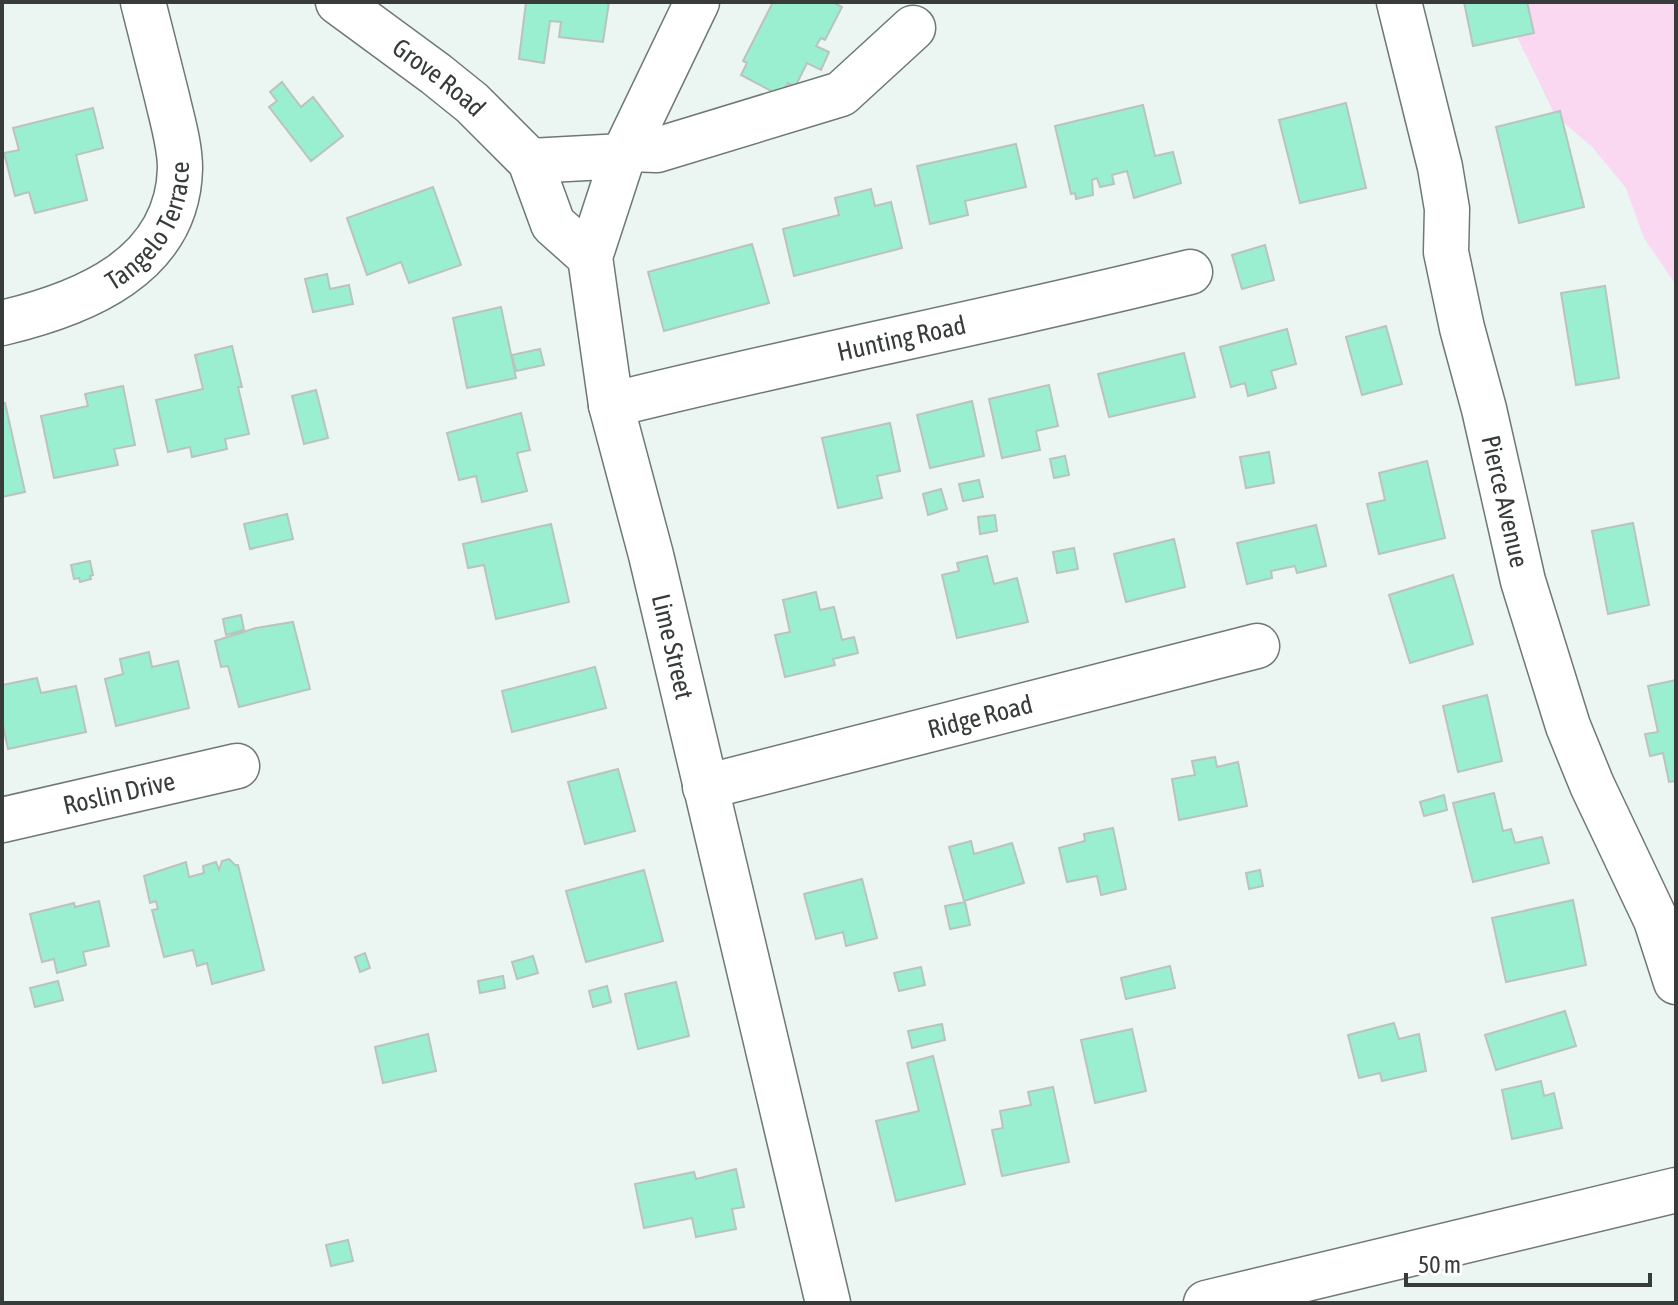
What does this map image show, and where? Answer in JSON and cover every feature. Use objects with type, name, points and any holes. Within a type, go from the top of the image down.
[{"type":"street","name":"Tangelo Terrace","points":[[2,323],[62,307],[94,293],[129,270],[156,241],[172,209],[180,169],[174,128],[143,2]]},
{"type":"street","name":"Grove Road","points":[[338,2],[472,103],[530,161],[553,224],[590,257]]},
{"type":"street","name":"Lime Street","points":[[697,2],[625,152],[590,257],[611,405],[651,555],[828,1303]]},
{"type":"street","name":"Pierce Avenue","points":[[1399,2],[1440,167],[1447,209],[1446,252],[1462,328],[1534,619],[1568,726],[1592,785],[1656,920],[1676,982]]},
{"type":"street","points":[[530,161],[657,150],[841,94],[913,28]]},
{"type":"street","name":"Hunting Road","points":[[611,405],[1190,272]]},
{"type":"street","name":"Ridge Road","points":[[705,787],[1257,646]]},
{"type":"street","name":"Roslin Drive","points":[[2,820],[237,766]]},
{"type":"street","points":[[1206,1303],[1287,1294],[1676,1190]]},
{"type":"shaded area","points":[[1500,2],[1676,2],[1676,285],[1644,238],[1626,188],[1593,148],[1555,115]]},
{"type":"building","points":[[526,2],[609,2],[603,42],[559,37],[561,22],[550,21],[544,63],[519,59]]},
{"type":"building","points":[[773,2],[832,2],[842,7],[825,40],[821,38],[816,46],[829,52],[821,70],[807,63],[795,87],[788,83],[781,96],[741,75],[747,63],[743,61]]},
{"type":"building","points":[[1464,2],[1527,2],[1534,33],[1473,46]]},
{"type":"building","points":[[282,82],[301,107],[313,97],[343,136],[311,161],[269,107],[277,101],[270,92]]},
{"type":"building","points":[[1346,103],[1366,188],[1300,203],[1279,120]]},
{"type":"building","points":[[1143,105],[1155,156],[1173,152],[1181,183],[1134,198],[1127,171],[1112,175],[1114,184],[1100,187],[1097,178],[1092,180],[1093,195],[1076,199],[1075,193],[1071,194],[1055,126]]},
{"type":"building","points":[[93,108],[103,148],[76,155],[87,200],[35,213],[29,192],[15,196],[4,153],[19,150],[13,128]]},
{"type":"building","points":[[1560,111],[1584,207],[1519,223],[1496,127]]},
{"type":"building","points":[[1016,144],[1026,187],[965,201],[968,215],[930,224],[917,166]]},
{"type":"building","points":[[433,187],[461,265],[409,283],[401,262],[367,275],[347,218]]},
{"type":"building","points":[[871,189],[875,206],[891,202],[902,248],[794,276],[783,229],[839,215],[835,198]]},
{"type":"building","points":[[752,244],[769,303],[664,331],[648,272]]},
{"type":"building","points":[[1265,245],[1274,280],[1242,289],[1232,255]]},
{"type":"building","points":[[327,274],[330,289],[349,285],[353,304],[313,312],[305,279]]},
{"type":"building","points":[[1605,286],[1619,378],[1576,385],[1561,293]]},
{"type":"building","points":[[501,307],[516,378],[467,388],[453,318]]},
{"type":"building","points":[[1386,326],[1402,384],[1362,395],[1346,337]]},
{"type":"building","points":[[1287,329],[1296,364],[1271,371],[1276,388],[1248,396],[1245,383],[1231,387],[1220,347]]},
{"type":"building","points":[[232,346],[249,434],[225,439],[227,449],[192,457],[190,447],[168,452],[156,400],[203,389],[195,355]]},
{"type":"building","points":[[540,349],[544,365],[516,371],[512,355]]},
{"type":"building","points":[[1184,353],[1195,397],[1109,417],[1098,374]]},
{"type":"building","points":[[1049,385],[1058,426],[1036,431],[1040,450],[1002,458],[989,399]]},
{"type":"building","points":[[123,386],[135,445],[114,449],[118,465],[54,478],[41,416],[88,406],[85,394]]},
{"type":"building","points":[[316,390],[328,438],[304,444],[292,396]]},
{"type":"building","points":[[972,401],[984,456],[930,468],[917,415]]},
{"type":"building","points":[[5,403],[25,492],[2,497],[2,404]]},
{"type":"building","points":[[521,413],[530,450],[517,453],[527,491],[482,502],[476,476],[459,480],[447,433]]},
{"type":"building","points":[[890,423],[900,471],[877,476],[882,498],[838,508],[822,438]]},
{"type":"building","points":[[1269,452],[1274,483],[1246,488],[1240,457]]},
{"type":"building","points":[[1065,456],[1069,475],[1054,478],[1050,459]]},
{"type":"building","points":[[1427,461],[1445,538],[1379,554],[1367,504],[1385,500],[1379,473]]},
{"type":"building","points":[[979,480],[983,497],[963,501],[959,484]]},
{"type":"building","points":[[941,489],[947,509],[928,515],[923,494]]},
{"type":"building","points":[[287,514],[293,539],[250,549],[244,524]]},
{"type":"building","points":[[995,515],[997,531],[980,534],[978,517]]},
{"type":"building","points":[[1633,523],[1649,605],[1608,614],[1592,531]]},
{"type":"building","points":[[551,524],[569,602],[496,619],[484,565],[468,568],[463,544]]},
{"type":"building","points":[[1316,525],[1326,566],[1297,573],[1295,566],[1271,571],[1272,578],[1247,584],[1237,543]]},
{"type":"building","points":[[1174,539],[1185,587],[1126,602],[1114,554]]},
{"type":"building","points":[[1074,548],[1078,569],[1057,573],[1053,552]]},
{"type":"building","points":[[987,556],[994,584],[1017,578],[1028,622],[957,638],[942,575],[959,571],[957,563]]},
{"type":"building","points":[[90,561],[91,579],[80,582],[79,578],[74,579],[71,565]]},
{"type":"building","points":[[1453,575],[1473,644],[1410,663],[1389,595]]},
{"type":"building","points":[[816,592],[820,610],[834,607],[842,640],[854,637],[858,653],[833,659],[835,665],[785,677],[775,635],[790,632],[783,600]]},
{"type":"building","points":[[241,615],[244,630],[226,635],[223,619]]},
{"type":"building","points":[[293,622],[310,689],[239,707],[228,666],[221,667],[215,641],[256,628]]},
{"type":"building","points":[[149,652],[152,667],[178,661],[189,708],[116,726],[105,679],[123,674],[120,659]]},
{"type":"building","points":[[595,667],[606,708],[512,732],[502,691]]},
{"type":"building","points":[[37,678],[41,693],[76,686],[86,732],[8,749],[2,721],[2,685]]},
{"type":"building","points":[[1676,680],[1676,781],[1669,782],[1663,753],[1650,756],[1645,734],[1658,732],[1648,686]]},
{"type":"building","points":[[1487,695],[1502,761],[1458,772],[1443,706]]},
{"type":"building","points":[[1215,757],[1217,767],[1238,762],[1247,806],[1179,820],[1172,779],[1195,775],[1192,761]]},
{"type":"building","points":[[618,769],[635,831],[585,844],[568,782]]},
{"type":"building","points":[[1494,793],[1503,831],[1511,829],[1515,843],[1542,837],[1549,863],[1473,882],[1453,803]]},
{"type":"building","points":[[1444,795],[1447,810],[1424,816],[1420,802]]},
{"type":"building","points":[[1113,828],[1126,889],[1101,895],[1097,876],[1067,882],[1059,848],[1085,841],[1084,834]]},
{"type":"building","points":[[971,841],[974,854],[1012,843],[1024,883],[964,901],[949,847]]},
{"type":"building","points":[[229,859],[238,865],[264,970],[212,984],[207,963],[197,966],[193,950],[164,957],[152,910],[158,909],[156,901],[150,903],[144,876],[186,862],[189,877],[204,873],[203,866],[216,862],[219,870],[222,861]]},
{"type":"building","points":[[644,870],[663,941],[586,962],[566,891]]},
{"type":"building","points":[[1260,870],[1263,886],[1249,889],[1246,873]]},
{"type":"building","points":[[862,879],[877,938],[846,946],[843,932],[816,939],[804,894]]},
{"type":"building","points":[[1573,900],[1586,965],[1506,982],[1492,918]]},
{"type":"building","points":[[99,901],[109,946],[83,952],[86,965],[57,973],[54,959],[42,962],[30,914],[74,903],[75,907]]},
{"type":"building","points":[[965,902],[970,925],[950,929],[945,906]]},
{"type":"building","points":[[365,953],[370,968],[360,972],[355,957]]},
{"type":"building","points":[[533,956],[538,973],[517,979],[512,962]]},
{"type":"building","points":[[1170,966],[1175,988],[1126,999],[1121,978]]},
{"type":"building","points":[[921,967],[925,985],[899,991],[894,973]]},
{"type":"building","points":[[503,976],[505,988],[480,993],[478,981]]},
{"type":"building","points":[[58,981],[63,1000],[35,1007],[30,988]]},
{"type":"building","points":[[676,982],[689,1036],[638,1049],[625,994]]},
{"type":"building","points":[[607,986],[611,1002],[593,1007],[589,991]]},
{"type":"building","points":[[1565,1011],[1576,1046],[1496,1070],[1485,1035]]},
{"type":"building","points":[[1394,1023],[1399,1039],[1419,1034],[1426,1071],[1382,1081],[1380,1073],[1359,1078],[1348,1035]]},
{"type":"building","points":[[942,1024],[945,1040],[912,1048],[908,1031]]},
{"type":"building","points":[[1132,1029],[1146,1091],[1095,1103],[1081,1040]]},
{"type":"building","points":[[428,1034],[436,1071],[383,1083],[375,1047]]},
{"type":"building","points":[[933,1056],[965,1184],[896,1201],[876,1121],[919,1111],[907,1063]]},
{"type":"building","points":[[1541,1081],[1544,1096],[1554,1093],[1562,1128],[1512,1139],[1502,1090]]},
{"type":"building","points":[[1053,1087],[1069,1162],[1002,1176],[992,1130],[1003,1128],[1000,1111],[1031,1105],[1028,1092]]},
{"type":"building","points":[[736,1169],[744,1207],[732,1209],[736,1229],[696,1237],[692,1218],[644,1228],[635,1184],[694,1172],[696,1179]]},
{"type":"building","points":[[348,1240],[353,1261],[331,1266],[326,1245]]}]
